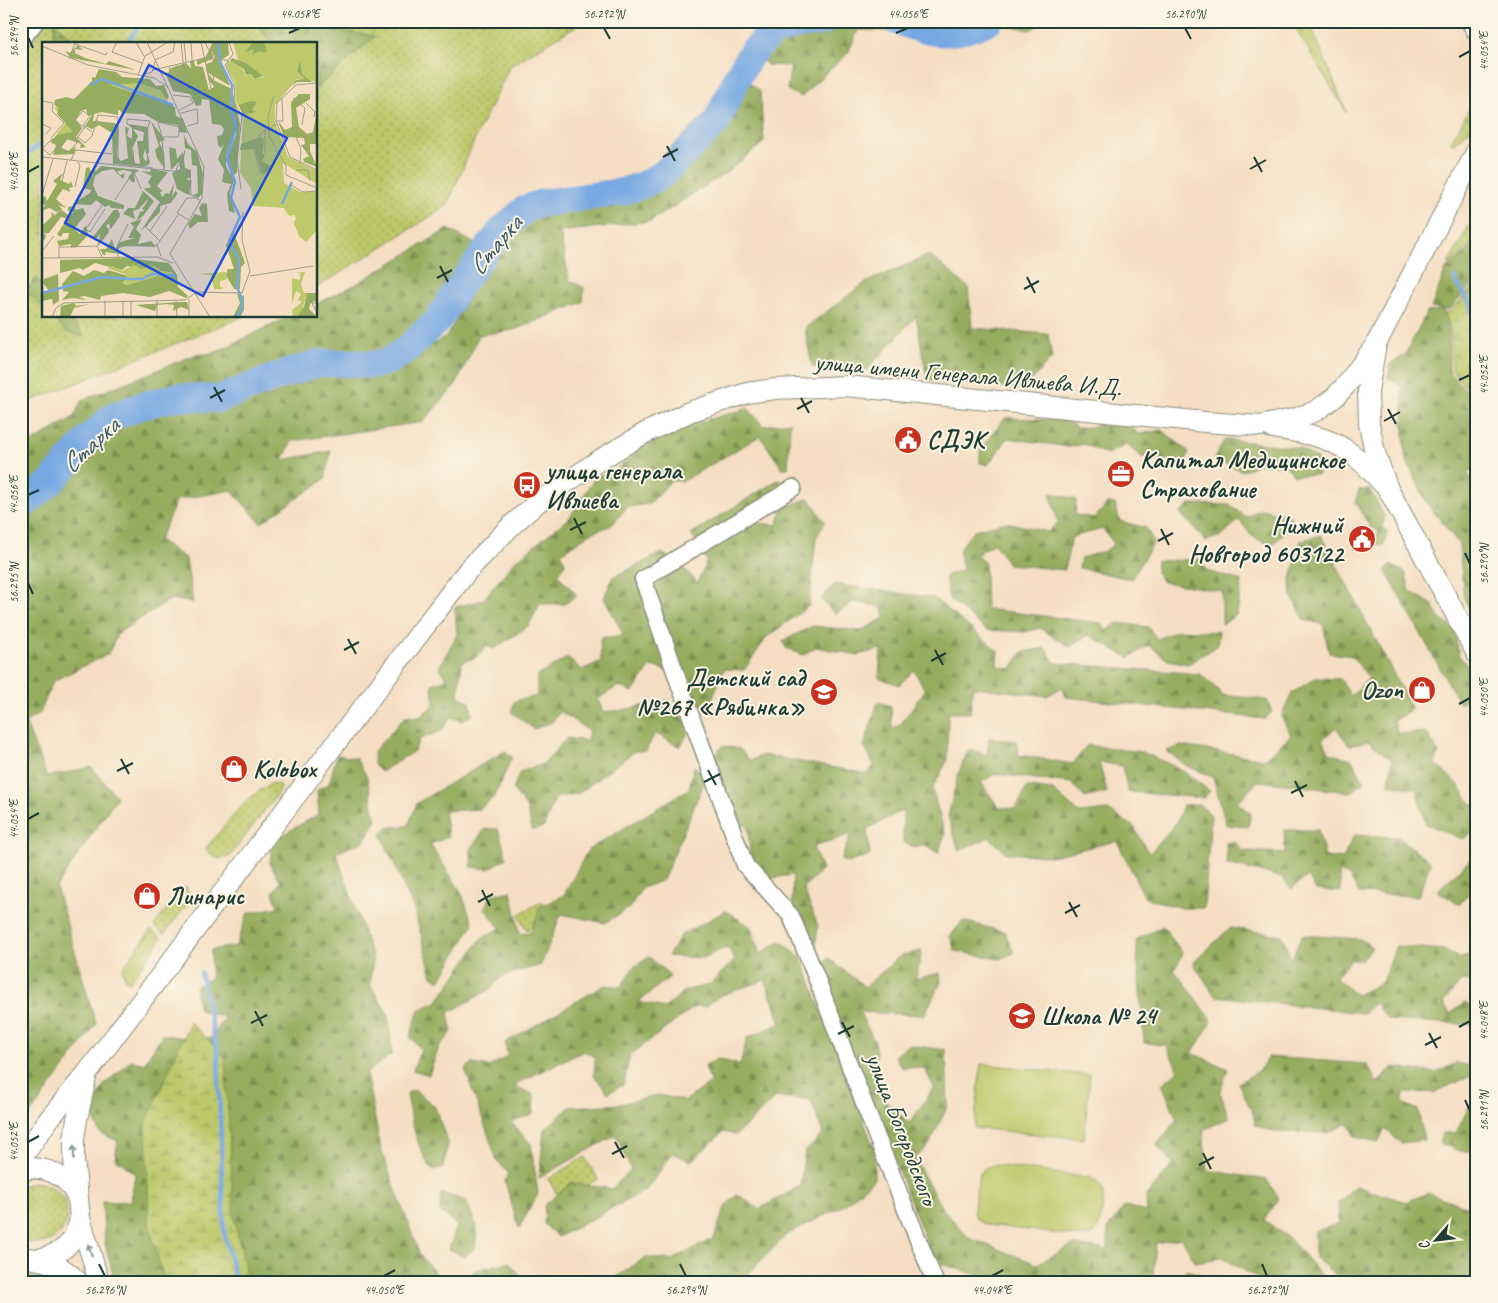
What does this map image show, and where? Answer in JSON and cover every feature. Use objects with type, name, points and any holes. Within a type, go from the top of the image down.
[{"type":"street","points":[[21,40],[36,21]]},
{"type":"street","points":[[1469,21],[1477,34]]},
{"type":"street","name":"улица имени Генерала Ивлиева И.Д.","points":[[21,1159],[49,1119],[87,1073],[468,570],[512,525],[538,502],[601,459],[645,433],[689,412],[747,393],[775,389],[846,386],[1260,426],[1297,418],[1316,411],[1335,397],[1346,385],[1375,346],[1477,150]]},
{"type":"street","points":[[1375,346],[1368,391],[1369,424],[1375,453],[1388,489],[1477,654]]},
{"type":"street","points":[[1260,426],[1299,432],[1327,440],[1345,449],[1364,463],[1388,489]]},
{"type":"street","name":"улица Богородского","points":[[793,488],[643,579],[745,865],[790,916],[816,974],[876,1135],[935,1282]]},
{"type":"street","points":[[30,1258],[52,1256],[63,1250],[72,1241],[78,1230],[80,1209],[74,1160],[74,1139],[87,1073]]},
{"type":"street","points":[[21,1171],[24,1169],[42,1169],[58,1174],[71,1186],[80,1209],[100,1282]]},
{"type":"street","points":[[30,1258],[60,1266],[78,1282]]},
{"type":"green space","points":[[47,21],[584,21],[510,66],[477,134],[447,206],[318,287],[318,42],[42,42],[42,318],[240,318],[21,405],[21,52]]},
{"type":"green space","points":[[255,21],[299,21],[303,26],[375,36],[318,87],[318,42],[270,42]]},
{"type":"green space","points":[[831,21],[893,21],[892,31],[858,30],[848,53],[802,97],[787,90],[791,66],[767,65],[760,58],[769,40],[808,32],[819,37],[835,31]]},
{"type":"green space","points":[[924,21],[1045,21],[1030,30],[995,23],[934,25]]},
{"type":"green space","points":[[1291,21],[1309,21],[1347,113]]},
{"type":"green space","points":[[55,23],[71,37],[61,42],[53,42]]},
{"type":"green space","points":[[743,78],[760,91],[764,142],[727,172],[651,221],[560,232],[569,280],[584,288],[583,302],[514,330],[479,335],[457,383],[423,422],[292,441],[283,460],[331,451],[325,479],[261,523],[231,490],[177,500],[159,540],[186,559],[193,603],[171,599],[118,633],[108,654],[53,681],[40,713],[25,722],[47,777],[91,767],[117,797],[56,887],[96,1024],[21,1127],[21,449],[74,417],[82,400],[195,355],[214,353],[286,318],[318,318],[318,303],[353,286],[448,229],[477,245],[433,317],[384,356],[323,357],[215,393],[174,390],[112,411],[93,430],[105,432],[128,417],[190,404],[269,396],[319,376],[375,378],[447,336],[475,285],[521,227],[549,209],[626,203],[667,179],[710,138]]},
{"type":"green space","points":[[1477,95],[1477,123],[1474,128],[1454,143],[1451,142]]},
{"type":"green space","points":[[1477,212],[1477,235],[1466,249],[1447,266]]},
{"type":"green space","points":[[1477,237],[1477,282],[1475,281],[1449,310],[1431,308],[1446,269],[1468,250]]},
{"type":"green space","points":[[929,255],[968,287],[972,328],[1048,334],[1052,358],[1024,389],[927,379],[916,316],[865,372],[812,367],[805,328],[865,283]]},
{"type":"green space","points":[[36,278],[42,285],[42,307],[26,291]]},
{"type":"green space","points":[[1474,285],[1477,287],[1477,400],[1452,371],[1451,331],[1445,313],[1450,312]]},
{"type":"green space","points":[[1443,310],[1449,330],[1449,372],[1477,403],[1477,468],[1467,472],[1477,489],[1477,623],[1464,598],[1459,544],[1426,502],[1405,457],[1402,386],[1388,378],[1390,364],[1405,355],[1427,312]]},
{"type":"green space","points":[[53,318],[70,318],[85,337],[66,332]]},
{"type":"green space","points":[[748,408],[763,426],[790,422],[788,468],[782,468],[760,436],[683,481],[671,481],[649,504],[627,507],[612,525],[591,533],[561,553],[565,563],[558,575],[577,595],[565,604],[540,604],[528,626],[494,649],[486,646],[477,657],[462,662],[458,696],[470,702],[472,715],[462,721],[451,717],[441,731],[420,739],[414,751],[381,772],[374,765],[374,751],[406,716],[420,717],[434,705],[432,684],[447,679],[439,667],[457,635],[455,607],[483,600],[514,562],[570,517],[596,476],[614,472],[645,445],[690,425]]},
{"type":"green space","points":[[1005,418],[1067,420],[1077,428],[1129,424],[1138,434],[1162,430],[1189,452],[1185,462],[1141,457],[1127,445],[1106,454],[1084,444],[1069,447],[1008,438],[988,465],[980,463],[980,449]]},
{"type":"green space","points":[[1225,439],[1299,448],[1317,459],[1318,475],[1294,475],[1285,465],[1258,464],[1243,471],[1214,459]]},
{"type":"green space","points":[[779,479],[789,483],[733,521],[738,532],[756,523],[777,525],[783,508],[809,498],[825,522],[816,538],[809,606],[767,637],[744,670],[724,669],[708,710],[694,711],[682,675],[651,666],[633,692],[618,686],[598,699],[603,712],[623,710],[669,700],[691,728],[680,747],[655,733],[646,751],[635,751],[579,793],[555,798],[544,827],[532,830],[527,808],[513,789],[520,772],[543,764],[567,738],[587,741],[589,731],[560,711],[552,722],[534,729],[511,712],[515,701],[537,696],[537,676],[567,658],[582,670],[601,661],[600,638],[624,635],[604,598],[613,577],[662,553],[683,567],[697,583],[707,561],[691,534]]},
{"type":"green space","points":[[1359,490],[1370,490],[1385,517],[1382,527],[1388,531],[1384,546],[1375,544],[1379,531],[1370,527],[1355,502]]},
{"type":"green space","points":[[1050,493],[1076,499],[1075,515],[1095,518],[1108,503],[1115,504],[1120,521],[1146,528],[1154,542],[1131,579],[1079,568],[1081,558],[1105,551],[1114,544],[1103,529],[1072,537],[1064,570],[1008,564],[994,543],[976,555],[985,563],[986,609],[1101,623],[1106,631],[1118,623],[1148,627],[1157,639],[1179,630],[1219,632],[1217,646],[1188,664],[1168,660],[1149,645],[1129,658],[1089,635],[1070,647],[1040,628],[1025,632],[986,630],[949,599],[945,576],[963,570],[959,550],[974,530],[1006,522],[1048,532],[1058,522]]},
{"type":"green space","points":[[1190,504],[1229,505],[1246,517],[1261,509],[1292,517],[1291,526],[1271,546],[1252,536],[1239,520],[1221,536],[1205,541],[1180,514]]},
{"type":"green space","points":[[1321,535],[1412,709],[1394,721],[1398,734],[1426,732],[1439,753],[1435,764],[1458,784],[1472,805],[1477,803],[1477,831],[1463,839],[1426,824],[1416,789],[1389,784],[1392,760],[1368,741],[1349,745],[1336,727],[1323,739],[1329,753],[1351,759],[1365,782],[1350,792],[1258,781],[1237,803],[1251,813],[1248,827],[1226,825],[1213,777],[1187,766],[1167,751],[1181,746],[1264,759],[1291,735],[1281,717],[1292,693],[1315,678],[1340,679],[1351,696],[1369,678],[1352,656],[1329,653],[1323,624],[1304,620],[1292,597],[1291,579],[1301,541]]},
{"type":"green space","points":[[1200,559],[1207,571],[1242,581],[1237,614],[1222,625],[1222,591],[1163,582],[1156,572],[1157,561]]},
{"type":"green space","points":[[1390,565],[1405,572],[1410,591],[1433,605],[1439,618],[1454,629],[1459,656],[1475,672],[1477,689],[1460,704],[1385,570]]},
{"type":"green space","points":[[835,584],[934,598],[998,651],[997,666],[1011,669],[1023,652],[1045,648],[1055,663],[1200,674],[1221,695],[1267,700],[1272,712],[1265,719],[1066,697],[1062,687],[1047,696],[973,687],[970,713],[948,713],[947,761],[932,789],[945,834],[938,853],[924,844],[916,848],[903,842],[903,810],[867,829],[870,855],[848,863],[841,860],[851,834],[813,847],[822,870],[803,888],[818,926],[815,950],[808,944],[792,910],[793,875],[766,879],[751,864],[748,827],[732,818],[713,759],[722,746],[740,749],[750,761],[763,755],[868,774],[874,765],[864,746],[878,702],[891,706],[892,728],[900,725],[925,690],[914,670],[899,685],[879,678],[881,649],[858,655],[816,647],[803,655],[786,648],[783,641],[813,626],[861,631],[886,617],[880,606],[853,602],[835,614],[821,599]]},
{"type":"green space","points":[[989,738],[1016,741],[1019,755],[1073,764],[1087,745],[1142,752],[1180,769],[1210,791],[1204,798],[1128,792],[1122,766],[1099,762],[1107,792],[1085,798],[1071,783],[995,774],[981,782],[998,807],[1016,809],[1027,787],[1053,790],[1079,813],[1108,810],[1134,827],[1149,854],[1177,822],[1183,805],[1199,804],[1211,815],[1204,908],[1182,908],[1145,898],[1117,841],[1052,856],[1006,853],[989,837],[959,851],[948,816],[958,775],[968,750],[987,754]]},
{"type":"green space","points":[[505,751],[512,757],[494,797],[479,809],[444,811],[448,837],[430,844],[461,892],[473,924],[440,981],[432,976],[414,909],[381,834],[387,827],[408,826],[417,803]]},
{"type":"green space","points":[[337,755],[356,758],[367,777],[376,821],[364,841],[336,853],[373,959],[370,985],[388,1014],[392,1054],[366,1073],[381,1150],[420,1255],[443,1282],[115,1282],[105,1243],[102,1201],[131,1202],[135,1173],[115,1158],[118,1141],[100,1133],[91,1112],[104,1085],[131,1060],[144,1064],[162,1035],[186,1038],[212,1038],[225,1017],[199,1010],[195,987],[211,978],[211,950],[236,946],[248,913],[278,907],[273,892],[281,882],[270,864],[272,841],[319,814],[317,790],[329,784]]},
{"type":"green space","points":[[694,766],[707,776],[663,880],[642,888],[629,908],[605,923],[561,914],[541,965],[503,976],[489,990],[448,1013],[452,1032],[439,1047],[429,1075],[413,1070],[421,1049],[410,1037],[419,1010],[438,1001],[481,939],[500,928],[484,908],[492,895],[511,891],[520,934],[531,932],[540,907],[564,895],[588,850],[689,789]]},
{"type":"green space","points":[[273,783],[281,786],[281,789],[230,856],[216,858],[211,855],[205,849],[228,822],[254,795]]},
{"type":"green space","points":[[485,829],[498,829],[507,858],[488,869],[471,867],[471,848]]},
{"type":"green space","points":[[1284,830],[1318,830],[1325,857],[1343,859],[1354,835],[1398,837],[1431,862],[1418,896],[1359,893],[1349,876],[1339,872],[1341,892],[1316,890],[1308,876],[1291,889],[1282,877],[1227,864],[1226,843],[1235,842],[1244,851],[1285,853]]},
{"type":"green space","points":[[1477,853],[1477,892],[1472,889],[1460,904],[1437,891]]},
{"type":"green space","points":[[183,887],[187,888],[190,901],[164,934],[154,926]]},
{"type":"green space","points":[[542,901],[551,916],[527,930],[518,915]]},
{"type":"green space","points":[[726,911],[751,927],[760,954],[780,941],[801,957],[874,1148],[874,1179],[843,1206],[786,1235],[750,1272],[731,1282],[609,1282],[646,1257],[672,1260],[714,1238],[725,1207],[737,1194],[759,1209],[800,1186],[805,1152],[823,1134],[811,1100],[776,1097],[736,1135],[723,1132],[691,1161],[673,1153],[646,1190],[558,1237],[544,1224],[545,1205],[571,1183],[612,1189],[631,1169],[616,1135],[539,1178],[544,1130],[570,1107],[621,1104],[658,1095],[685,1101],[711,1083],[705,1066],[717,1059],[740,1065],[747,1038],[781,1023],[765,980],[719,996],[705,1007],[696,1006],[630,1055],[624,1084],[608,1093],[594,1075],[595,1057],[584,1051],[513,1085],[534,1095],[533,1114],[511,1122],[531,1144],[538,1194],[519,1228],[505,1182],[508,1173],[497,1160],[465,1069],[472,1064],[489,1067],[508,1056],[505,1043],[605,985],[621,987],[634,967],[649,957],[671,976],[638,1002],[665,1008],[684,991],[709,985],[735,960],[728,947],[702,958],[668,956],[681,935]]},
{"type":"green space","points":[[963,921],[1005,932],[1014,953],[1000,959],[955,951],[950,936]]},
{"type":"green space","points":[[1163,926],[1183,954],[1174,971],[1212,1021],[1192,1053],[1228,1069],[1220,1092],[1229,1118],[1203,1130],[1207,1170],[1267,1180],[1279,1199],[1264,1220],[1288,1237],[1327,1282],[1265,1282],[1222,1258],[1195,1262],[1182,1238],[1156,1243],[1153,1275],[1156,1282],[1064,1282],[1061,1273],[1049,1282],[1001,1282],[935,1262],[816,968],[828,958],[865,987],[901,955],[922,951],[916,979],[940,973],[941,982],[924,1015],[859,1012],[876,1044],[876,1074],[886,1101],[910,1123],[934,1087],[924,1068],[901,1067],[895,1056],[909,1045],[946,1050],[948,1105],[929,1145],[915,1159],[941,1207],[969,1238],[1037,1264],[1073,1245],[1108,1250],[1108,1228],[1125,1206],[1147,1212],[1146,1196],[1173,1164],[1157,1145],[1177,1119],[1162,1084],[1178,1071],[1166,1045],[1144,1043],[1136,940]]},
{"type":"green space","points":[[1230,928],[1282,935],[1291,960],[1302,935],[1360,939],[1372,947],[1362,960],[1351,960],[1335,978],[1357,995],[1382,982],[1396,946],[1444,950],[1460,959],[1477,952],[1477,982],[1462,980],[1443,1003],[1450,1014],[1464,1003],[1477,1008],[1477,1025],[1388,1020],[1375,1003],[1363,1013],[1215,996],[1193,963]]},
{"type":"green space","points":[[151,930],[162,938],[129,983],[122,969]]},
{"type":"green space","points":[[190,1022],[225,1057],[234,1217],[248,1282],[165,1282],[149,1226],[146,1123]]},
{"type":"green space","points":[[1268,1057],[1367,1064],[1377,1083],[1393,1067],[1436,1073],[1456,1063],[1473,1066],[1471,1076],[1435,1092],[1404,1093],[1403,1103],[1418,1110],[1424,1140],[1401,1143],[1385,1129],[1378,1142],[1355,1137],[1348,1123],[1328,1133],[1275,1132],[1255,1125],[1253,1113],[1238,1083],[1259,1071]]},
{"type":"green space","points":[[981,1064],[1090,1075],[1084,1139],[974,1128]]},
{"type":"green space","points":[[415,1090],[435,1107],[448,1144],[443,1168],[432,1170],[418,1142],[412,1123],[407,1093]]},
{"type":"green space","points":[[1477,1091],[1477,1151],[1459,1151],[1439,1143],[1442,1133],[1456,1133]]},
{"type":"green space","points":[[585,1157],[598,1179],[561,1201],[548,1179]]},
{"type":"green space","points":[[995,1165],[1095,1180],[1103,1193],[1101,1219],[1097,1230],[1091,1235],[1083,1237],[983,1223],[977,1218],[974,1211],[975,1197],[981,1172],[989,1166]]},
{"type":"green space","points":[[33,1182],[49,1186],[59,1193],[65,1203],[67,1214],[65,1225],[59,1234],[50,1241],[37,1243],[21,1239],[21,1186]]},
{"type":"green space","points":[[1355,1186],[1406,1202],[1428,1193],[1477,1210],[1477,1282],[1408,1282],[1402,1278],[1391,1282],[1367,1282],[1365,1274],[1336,1275],[1315,1258],[1315,1231],[1339,1224],[1338,1203]]},
{"type":"green space","points":[[441,1193],[466,1201],[477,1227],[475,1248],[464,1257],[449,1249],[457,1226],[440,1211]]},
{"type":"green space","points":[[509,1262],[526,1282],[472,1282],[473,1271]]},
{"type":"green space","points":[[21,1268],[43,1268],[54,1282],[21,1282]]},
{"type":"green space","points":[[1186,1269],[1204,1276],[1205,1282],[1180,1282]]},
{"type":"waterway","points":[[127,42],[142,21]]},
{"type":"waterway","name":"Старка","points":[[21,507],[52,481],[89,438],[112,417],[141,406],[176,397],[219,399],[281,375],[319,363],[373,365],[389,361],[406,350],[438,320],[461,284],[501,231],[525,209],[542,203],[621,192],[643,185],[663,174],[716,123],[738,76],[752,52],[772,33],[794,26],[823,21]]},
{"type":"waterway","name":"Старка","points":[[896,21],[935,32],[963,30],[989,21]]},
{"type":"waterway","points":[[21,157],[42,143]]},
{"type":"waterway","points":[[1454,278],[1470,304],[1477,330]]},
{"type":"waterway","points":[[201,973],[218,1055],[224,1232],[236,1282]]},
{"type":"place","name":"СДЭК","points":[[908,440]]},
{"type":"place","name":"Капитал Медицинское Страхование","points":[[1121,474]]},
{"type":"place","name":"улица генерала Ивлиева","points":[[527,485]]},
{"type":"place","name":"Нижний Новгород 603122","points":[[1362,539]]},
{"type":"place","name":"Ozon","points":[[1422,690]]},
{"type":"place","name":"Детский сад №267 «Рябинка»","points":[[824,692]]},
{"type":"place","name":"Kolobox","points":[[234,769]]},
{"type":"place","name":"Линарис","points":[[147,896]]},
{"type":"place","name":"Школа № 24","points":[[1022,1016]]}]
